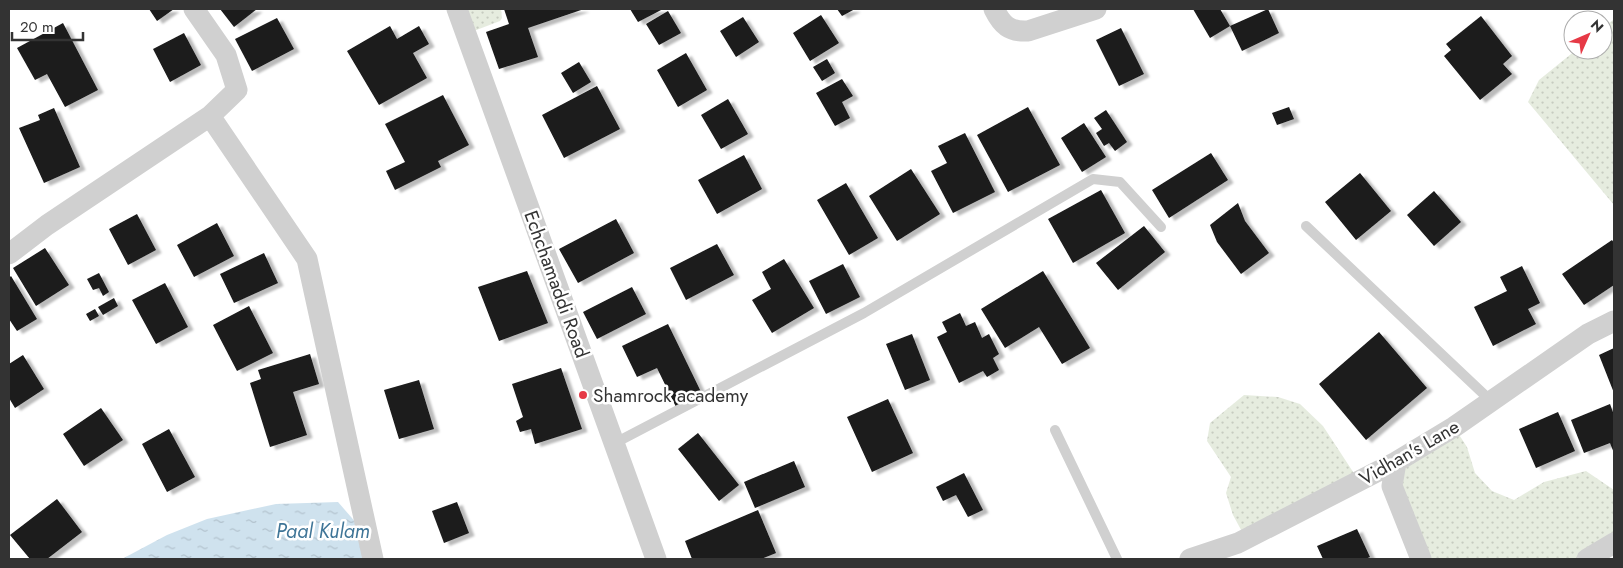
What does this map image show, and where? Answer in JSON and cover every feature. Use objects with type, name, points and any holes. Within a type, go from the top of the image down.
[{"type":"street","points":[[9,254],[47,226],[210,116],[237,90],[226,55],[194,9]]},
{"type":"street","name":"Echchamaddi Road","points":[[457,9],[656,559]]},
{"type":"street","points":[[994,9],[1000,21],[1016,31],[1028,31],[1096,9]]},
{"type":"street","points":[[210,116],[306,259],[373,559]]},
{"type":"street","name":"Vidhan's Lane","points":[[1190,559],[1238,543],[1396,462],[1454,427],[1588,334],[1614,320]]},
{"type":"street","points":[[1396,462],[1392,486],[1421,559]]},
{"type":"street","points":[[1587,559],[1614,543]]},
{"type":"lane","points":[[615,443],[864,313],[1093,180],[1120,182],[1161,227]]},
{"type":"lane","points":[[1306,226],[1491,401]]},
{"type":"lane","points":[[1055,430],[1117,559]]},
{"type":"shaded area","points":[[457,9],[501,9],[502,18],[500,21],[466,34]]},
{"type":"shaded area","points":[[1613,20],[1614,205],[1528,102],[1539,80],[1564,60],[1613,60]]},
{"type":"shaded area","points":[[1244,395],[1278,397],[1300,404],[1323,426],[1359,481],[1246,539],[1233,515],[1226,493],[1231,477],[1207,441],[1210,423]]},
{"type":"shaded area","points":[[1454,427],[1467,447],[1475,473],[1492,491],[1514,500],[1544,482],[1586,471],[1614,490],[1614,543],[1587,559],[1421,559],[1396,462]]},
{"type":"water","name":"Paal Kulam","points":[[338,502],[358,525],[363,559],[122,559],[167,535],[207,519],[276,504]]},
{"type":"building","points":[[149,9],[174,9],[157,21]]},
{"type":"building","points":[[220,9],[257,9],[234,27]]},
{"type":"building","points":[[504,9],[584,9],[528,28],[538,57],[499,69],[486,32],[509,24]]},
{"type":"building","points":[[630,9],[663,9],[638,22]]},
{"type":"building","points":[[837,9],[855,9],[842,16]]},
{"type":"building","points":[[1193,9],[1220,9],[1230,26],[1210,38]]},
{"type":"building","points":[[1268,9],[1279,33],[1242,51],[1230,26]]},
{"type":"building","points":[[668,11],[681,33],[659,45],[646,24]]},
{"type":"building","points":[[821,15],[839,43],[810,61],[793,33]]},
{"type":"building","points":[[1481,16],[1512,56],[1503,64],[1512,74],[1480,100],[1444,56],[1451,50],[1446,44]]},
{"type":"building","points":[[743,17],[759,42],[736,57],[720,31]]},
{"type":"building","points":[[277,18],[294,49],[252,71],[235,39]]},
{"type":"building","points":[[63,23],[98,90],[65,107],[47,74],[35,80],[17,48]]},
{"type":"building","points":[[390,26],[397,39],[419,26],[429,44],[413,53],[427,78],[379,105],[347,51]]},
{"type":"building","points":[[1121,28],[1144,74],[1119,86],[1096,40]]},
{"type":"building","points":[[184,33],[201,65],[170,82],[153,49]]},
{"type":"building","points":[[686,53],[707,90],[678,107],[657,70]]},
{"type":"building","points":[[827,59],[835,73],[822,81],[813,67]]},
{"type":"building","points":[[579,62],[591,82],[573,93],[561,73]]},
{"type":"building","points":[[842,79],[853,96],[842,102],[850,118],[835,126],[816,93]]},
{"type":"building","points":[[597,86],[620,129],[564,158],[542,115]]},
{"type":"building","points":[[443,95],[469,145],[438,161],[441,167],[395,190],[386,171],[405,162],[385,124]]},
{"type":"building","points":[[728,99],[748,134],[721,149],[701,115]]},
{"type":"building","points":[[1028,107],[1060,165],[1008,192],[977,135]]},
{"type":"building","points":[[1289,107],[1294,119],[1277,125],[1272,113]]},
{"type":"building","points":[[54,108],[80,167],[44,183],[19,128],[40,120],[38,115]]},
{"type":"building","points":[[1106,110],[1127,142],[1115,151],[1109,143],[1104,146],[1096,133],[1102,129],[1094,118]]},
{"type":"building","points":[[1084,123],[1106,157],[1082,172],[1061,138]]},
{"type":"building","points":[[965,133],[995,192],[953,213],[931,171],[947,163],[938,146]]},
{"type":"building","points":[[1211,153],[1228,180],[1169,218],[1152,190]]},
{"type":"building","points":[[744,155],[762,189],[717,214],[698,180]]},
{"type":"building","points":[[911,169],[940,214],[897,241],[869,196]]},
{"type":"building","points":[[1360,173],[1391,211],[1356,240],[1325,202]]},
{"type":"building","points":[[846,183],[878,238],[849,255],[817,200]]},
{"type":"building","points":[[1101,190],[1125,233],[1073,263],[1048,219]]},
{"type":"building","points":[[1434,191],[1461,222],[1434,246],[1407,215]]},
{"type":"building","points":[[1238,203],[1245,221],[1269,253],[1241,274],[1217,242],[1210,225]]},
{"type":"building","points":[[137,214],[156,250],[128,265],[109,229]]},
{"type":"building","points":[[616,219],[634,253],[578,283],[559,249]]},
{"type":"building","points":[[217,223],[234,256],[194,277],[177,245]]},
{"type":"building","points":[[1144,226],[1165,252],[1118,290],[1096,263]]},
{"type":"building","points":[[1612,240],[1614,243],[1614,285],[1584,305],[1562,274]]},
{"type":"building","points":[[717,244],[734,275],[686,300],[670,268]]},
{"type":"building","points":[[45,248],[69,285],[36,306],[13,268]]},
{"type":"building","points":[[264,253],[278,283],[234,303],[220,274]]},
{"type":"building","points":[[784,259],[814,308],[772,333],[752,300],[771,289],[762,272]]},
{"type":"building","points":[[843,264],[860,297],[826,314],[809,281]]},
{"type":"building","points":[[1522,266],[1540,303],[1528,309],[1536,324],[1493,346],[1474,307],[1507,291],[1500,277]]},
{"type":"building","points":[[527,271],[548,323],[499,341],[478,287]]},
{"type":"building","points":[[1043,271],[1090,348],[1062,364],[1039,327],[1005,348],[981,309]]},
{"type":"building","points":[[99,273],[109,292],[103,296],[99,288],[93,290],[87,279]]},
{"type":"building","points":[[11,276],[37,319],[17,331],[9,319],[9,278]]},
{"type":"building","points":[[165,283],[188,327],[156,344],[132,300]]},
{"type":"building","points":[[632,287],[646,314],[597,339],[583,312]]},
{"type":"building","points":[[114,298],[118,306],[103,315],[98,307]]},
{"type":"building","points":[[249,306],[273,353],[237,371],[213,325]]},
{"type":"building","points":[[95,309],[99,316],[90,321],[86,314]]},
{"type":"building","points":[[960,313],[966,326],[975,322],[982,338],[989,334],[999,354],[993,358],[999,370],[987,377],[983,371],[959,383],[937,337],[947,332],[942,322]]},
{"type":"building","points":[[668,324],[702,394],[676,407],[657,368],[637,377],[622,346]]},
{"type":"building","points":[[1379,332],[1427,388],[1366,440],[1319,384]]},
{"type":"building","points":[[912,334],[930,380],[905,390],[886,344]]},
{"type":"building","points":[[1614,348],[1614,393],[1599,355]]},
{"type":"building","points":[[310,354],[319,384],[293,392],[307,435],[270,447],[250,383],[261,379],[258,370]]},
{"type":"building","points":[[23,355],[44,389],[15,408],[9,398],[9,364]]},
{"type":"building","points":[[561,368],[582,429],[535,444],[531,429],[520,432],[516,421],[523,417],[512,384]]},
{"type":"building","points":[[419,380],[434,429],[399,439],[384,390]]},
{"type":"building","points":[[888,399],[913,453],[872,472],[847,417]]},
{"type":"building","points":[[1610,404],[1614,415],[1614,453],[1610,443],[1584,453],[1571,420]]},
{"type":"building","points":[[101,408],[123,440],[84,466],[63,434]]},
{"type":"building","points":[[1558,412],[1575,451],[1536,468],[1519,429]]},
{"type":"building","points":[[169,429],[195,477],[167,492],[142,444]]},
{"type":"building","points":[[698,433],[739,485],[719,501],[678,449]]},
{"type":"building","points":[[794,461],[805,487],[755,508],[744,482]]},
{"type":"building","points":[[964,473],[983,510],[968,517],[956,495],[943,501],[936,487]]},
{"type":"building","points":[[57,499],[82,532],[47,559],[30,559],[10,535]]},
{"type":"building","points":[[457,502],[469,533],[444,543],[432,511]]},
{"type":"building","points":[[758,510],[776,553],[761,559],[692,559],[685,541]]},
{"type":"building","points":[[1357,529],[1370,557],[1365,559],[1323,559],[1317,546]]},
{"type":"place","name":"Shamrock academy","points":[[583,395]]}]
